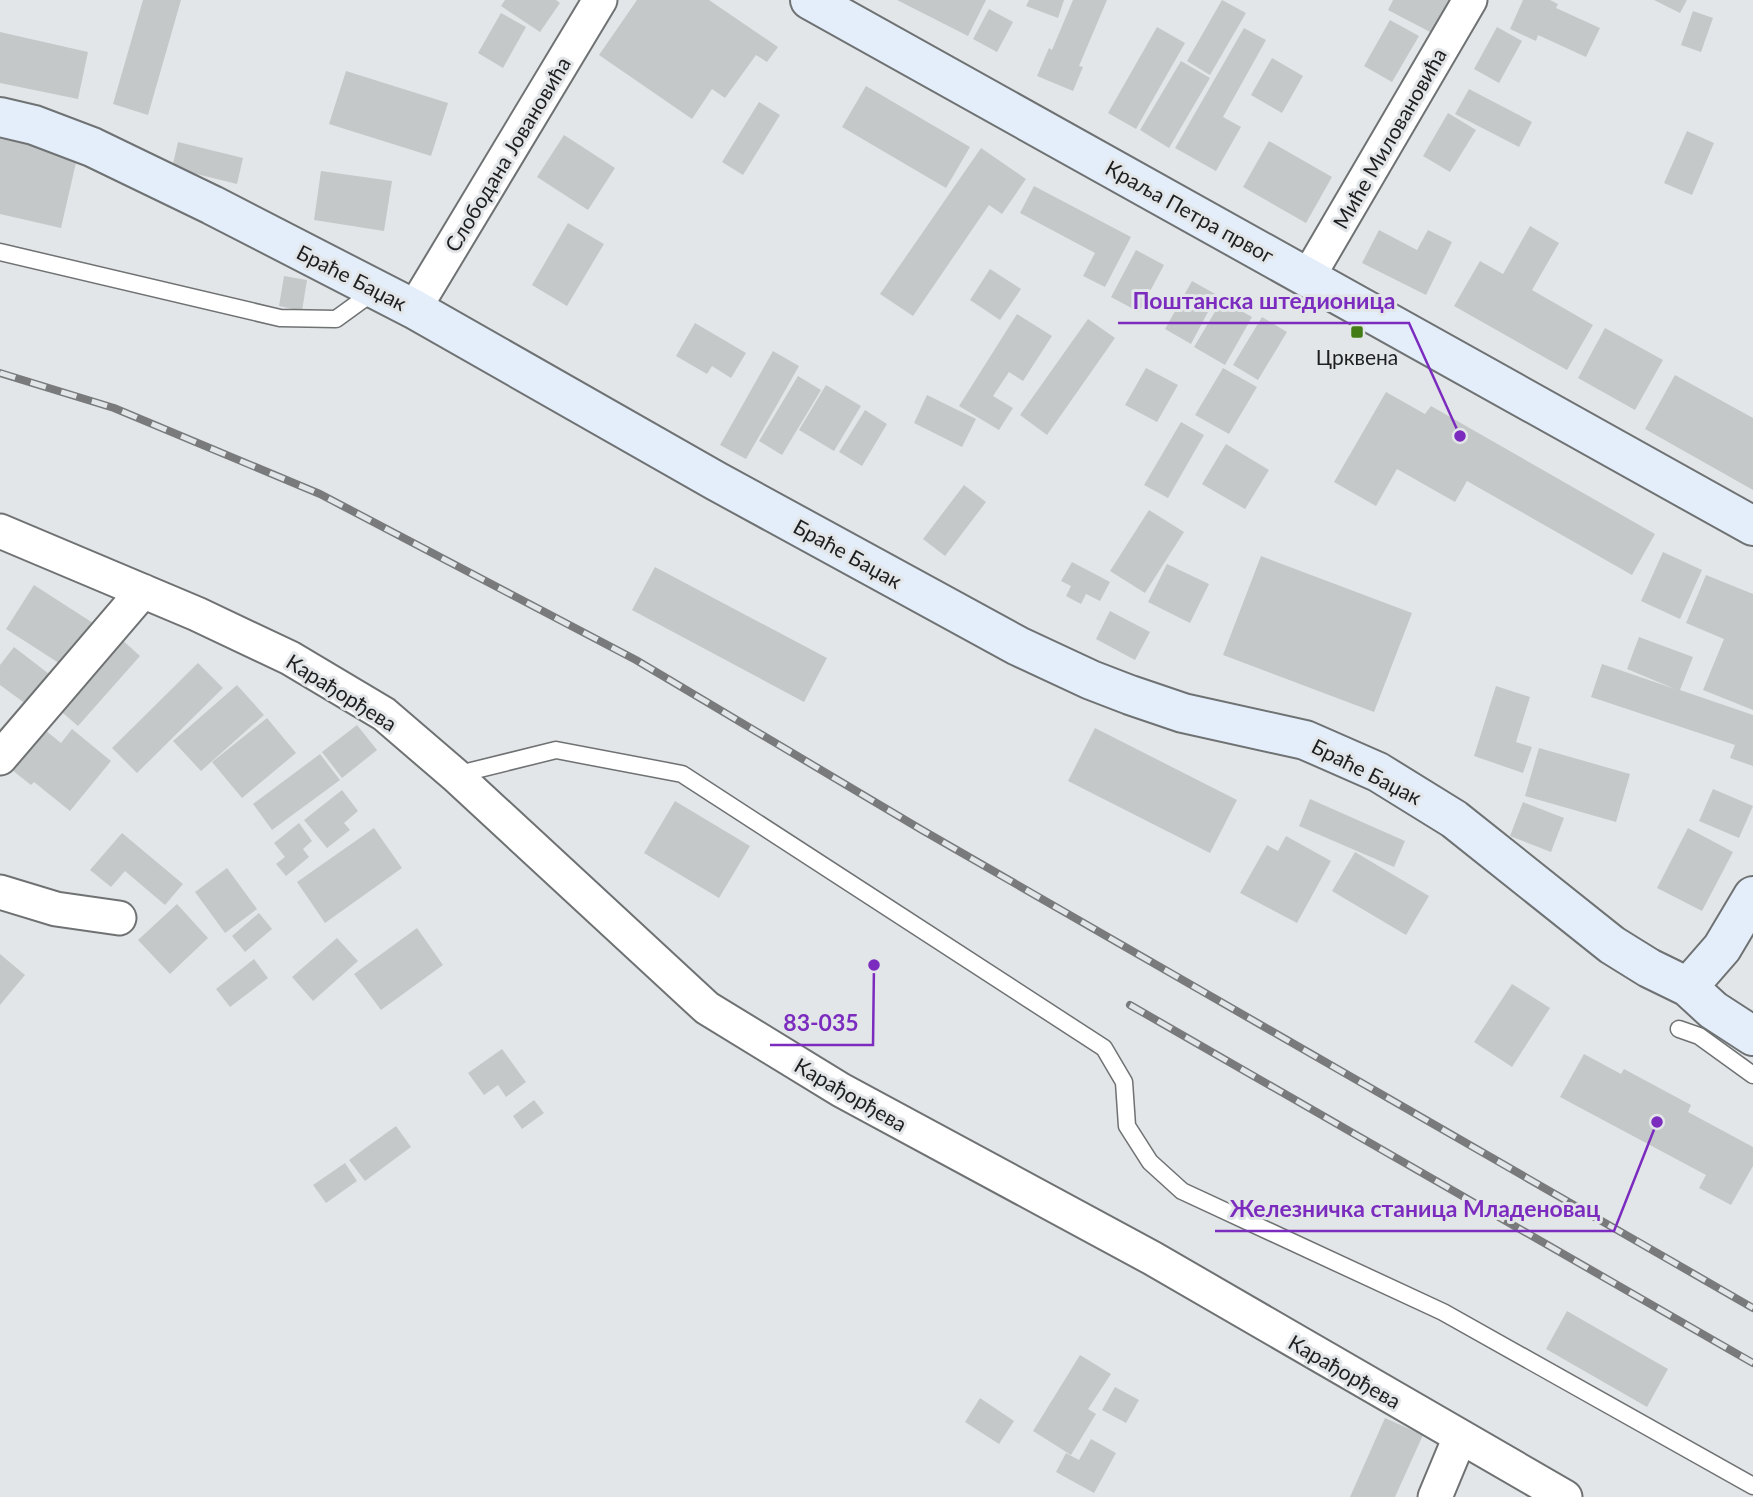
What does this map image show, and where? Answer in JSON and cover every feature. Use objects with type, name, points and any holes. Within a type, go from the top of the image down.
[{"type":"street","name":"Слободана Јовановића","points":[[414,309],[600,0]]},
{"type":"street","name":"Краља Петра првог","points":[[810,0],[1753,526]]},
{"type":"street","name":"Миће Миловановића","points":[[1308,277],[1470,0]]},
{"type":"street","name":"Браће Баџак","points":[[0,117],[34,125],[92,147],[212,205],[414,309],[716,481],[1059,666],[1183,713],[1305,740],[1378,772],[1454,819],[1612,945],[1649,968],[1688,987],[1713,1010],[1753,1036]]},
{"type":"street","name":"Карађорђева","points":[[0,531],[143,591],[290,658],[384,714],[455,775],[707,1008],[841,1090],[1152,1258],[1565,1497]]},
{"type":"street","points":[[0,758],[143,591]]},
{"type":"street","points":[[0,892],[56,909],[118,918]]},
{"type":"street","points":[[1688,987],[1722,948],[1753,896]]},
{"type":"street","name":"Браће Баџак","points":[[1688,987],[1718,990],[1753,1004]]},
{"type":"street","points":[[1435,1497],[1460,1437]]},
{"type":"lane","points":[[0,252],[280,318],[336,319],[377,290]]},
{"type":"lane","points":[[455,775],[556,750],[682,774],[1104,1048],[1124,1082],[1127,1126],[1150,1163],[1182,1191],[1443,1312],[1753,1486]]},
{"type":"lane","points":[[1679,1029],[1699,1036],[1753,1074]]},
{"type":"building","points":[[143,0],[181,0],[148,115],[113,104]]},
{"type":"building","points":[[505,0],[556,0],[560,3],[540,32],[501,6]]},
{"type":"building","points":[[637,0],[709,0],[778,47],[767,62],[756,55],[725,98],[712,89],[692,119],[599,55]]},
{"type":"building","points":[[897,0],[986,0],[968,36]]},
{"type":"building","points":[[1029,0],[1064,0],[1058,18],[1026,6]]},
{"type":"building","points":[[1073,0],[1107,0],[1079,66],[1083,67],[1073,91],[1037,76],[1049,48],[1052,50]]},
{"type":"building","points":[[1222,0],[1246,13],[1210,75],[1187,61]]},
{"type":"building","points":[[1393,0],[1450,0],[1432,33],[1388,10]]},
{"type":"building","points":[[1523,0],[1550,0],[1558,4],[1556,8],[1600,28],[1586,57],[1538,35],[1536,41],[1510,29]]},
{"type":"building","points":[[1654,0],[1687,0],[1680,13]]},
{"type":"building","points":[[989,9],[1013,22],[997,52],[973,39]]},
{"type":"building","points":[[1693,11],[1713,18],[1701,52],[1681,45]]},
{"type":"building","points":[[501,13],[526,27],[503,68],[478,53]]},
{"type":"building","points":[[1390,20],[1419,36],[1392,82],[1364,66]]},
{"type":"building","points":[[1157,27],[1185,43],[1136,129],[1108,113]]},
{"type":"building","points":[[1497,27],[1522,41],[1499,83],[1474,69]]},
{"type":"building","points":[[1244,28],[1266,40],[1223,117],[1241,127],[1216,171],[1175,148]]},
{"type":"building","points":[[0,32],[88,52],[78,99],[0,83]]},
{"type":"building","points":[[1272,58],[1303,76],[1282,113],[1251,95]]},
{"type":"building","points":[[1181,61],[1210,78],[1169,148],[1140,130]]},
{"type":"building","points":[[346,71],[448,103],[431,156],[329,124]]},
{"type":"building","points":[[866,86],[970,147],[946,188],[842,127]]},
{"type":"building","points":[[1469,89],[1532,122],[1519,147],[1455,114]]},
{"type":"building","points":[[759,102],[780,115],[743,175],[722,162]]},
{"type":"building","points":[[1448,113],[1476,130],[1450,172],[1423,156]]},
{"type":"building","points":[[1687,131],[1714,143],[1692,195],[1664,183]]},
{"type":"building","points":[[564,135],[615,168],[588,210],[537,177]]},
{"type":"building","points":[[0,137],[78,154],[61,228],[0,214]]},
{"type":"building","points":[[1269,141],[1332,177],[1306,223],[1243,187]]},
{"type":"building","points":[[178,142],[243,158],[237,184],[172,168]]},
{"type":"building","points":[[981,148],[1026,179],[1002,214],[989,205],[913,316],[880,294]]},
{"type":"building","points":[[321,171],[392,181],[384,231],[314,220]]},
{"type":"building","points":[[1034,186],[1131,237],[1105,287],[1083,276],[1095,253],[1020,213]]},
{"type":"building","points":[[568,223],[604,244],[567,306],[532,285]]},
{"type":"building","points":[[1530,226],[1559,243],[1532,290],[1593,325],[1567,370],[1454,306],[1480,261],[1503,274]]},
{"type":"building","points":[[1379,230],[1417,250],[1428,230],[1452,242],[1426,295],[1362,263]]},
{"type":"building","points":[[1136,250],[1164,265],[1139,312],[1111,297]]},
{"type":"building","points":[[990,269],[1021,289],[1000,320],[970,300]]},
{"type":"building","points":[[284,276],[307,280],[302,311],[279,306]]},
{"type":"building","points":[[1192,281],[1217,295],[1191,344],[1165,329]]},
{"type":"building","points":[[1222,300],[1252,317],[1225,365],[1194,347]]},
{"type":"building","points":[[1017,314],[1052,336],[1023,381],[1009,372],[993,396],[1013,408],[999,430],[959,406]]},
{"type":"building","points":[[1262,317],[1287,332],[1258,380],[1233,365]]},
{"type":"building","points":[[1088,319],[1115,338],[1047,435],[1020,415]]},
{"type":"building","points":[[695,323],[746,353],[731,378],[712,366],[707,374],[676,356]]},
{"type":"building","points":[[1605,328],[1663,360],[1635,410],[1578,378]]},
{"type":"building","points":[[773,351],[799,366],[746,459],[720,445]]},
{"type":"building","points":[[1146,368],[1178,385],[1157,422],[1125,405]]},
{"type":"building","points":[[1223,368],[1257,387],[1229,434],[1195,415]]},
{"type":"building","points":[[1675,375],[1753,418],[1753,490],[1645,429]]},
{"type":"building","points":[[798,376],[821,390],[782,455],[759,441]]},
{"type":"building","points":[[826,385],[861,406],[834,451],[799,430]]},
{"type":"building","points":[[1386,392],[1425,414],[1431,406],[1655,534],[1632,575],[1467,481],[1455,502],[1397,469],[1376,506],[1334,482]]},
{"type":"building","points":[[927,395],[976,419],[962,447],[914,423]]},
{"type":"building","points":[[865,410],[887,424],[862,466],[839,452]]},
{"type":"building","points":[[1181,422],[1204,435],[1168,498],[1144,485]]},
{"type":"building","points":[[1226,444],[1269,470],[1245,509],[1202,484]]},
{"type":"building","points":[[964,485],[986,502],[945,556],[923,539]]},
{"type":"building","points":[[1149,510],[1184,532],[1145,593],[1110,571]]},
{"type":"building","points":[[1663,552],[1702,570],[1680,619],[1641,601]]},
{"type":"building","points":[[1261,556],[1412,613],[1374,712],[1223,655]]},
{"type":"building","points":[[1072,562],[1110,582],[1100,601],[1086,594],[1081,604],[1066,596],[1071,586],[1061,581]]},
{"type":"building","points":[[1167,564],[1209,584],[1190,623],[1148,602]]},
{"type":"building","points":[[655,567],[827,658],[804,702],[632,610]]},
{"type":"building","points":[[1706,575],[1753,594],[1753,710],[1703,690],[1724,639],[1686,623]]},
{"type":"building","points":[[34,585],[93,623],[65,667],[6,629]]},
{"type":"building","points":[[1110,611],[1150,632],[1135,660],[1096,639]]},
{"type":"building","points":[[119,637],[140,656],[78,726],[57,708]]},
{"type":"building","points":[[1639,637],[1693,657],[1680,690],[1753,715],[1753,766],[1730,758],[1735,745],[1591,697],[1602,664],[1675,689],[1627,669]]},
{"type":"building","points":[[14,647],[53,677],[30,707],[0,685],[0,665]]},
{"type":"building","points":[[198,663],[223,688],[137,773],[112,748]]},
{"type":"building","points":[[237,685],[264,715],[201,771],[173,741]]},
{"type":"building","points":[[1496,686],[1530,697],[1516,742],[1532,747],[1523,773],[1474,756]]},
{"type":"building","points":[[267,718],[296,753],[242,798],[212,762]]},
{"type":"building","points":[[357,725],[377,750],[342,778],[322,752]]},
{"type":"building","points":[[1095,728],[1237,800],[1210,853],[1068,781]]},
{"type":"building","points":[[72,729],[111,761],[70,811],[34,782],[31,785],[12,770],[45,730],[61,743]]},
{"type":"building","points":[[1539,748],[1630,774],[1616,822],[1525,796]]},
{"type":"building","points":[[320,754],[340,780],[272,830],[253,804]]},
{"type":"building","points":[[1713,789],[1753,806],[1739,838],[1699,821]]},
{"type":"building","points":[[342,790],[358,811],[344,823],[350,830],[327,848],[304,820]]},
{"type":"building","points":[[1310,799],[1405,841],[1394,867],[1299,826]]},
{"type":"building","points":[[675,801],[750,846],[719,898],[644,853]]},
{"type":"building","points":[[1523,802],[1564,818],[1551,852],[1510,836]]},
{"type":"building","points":[[299,823],[312,841],[303,849],[309,857],[286,876],[276,864],[285,857],[274,843]]},
{"type":"building","points":[[374,828],[402,868],[325,923],[297,882]]},
{"type":"building","points":[[1688,828],[1733,852],[1702,911],[1657,888]]},
{"type":"building","points":[[122,833],[183,884],[165,905],[125,871],[111,887],[90,870]]},
{"type":"building","points":[[1286,836],[1331,861],[1297,923],[1240,893],[1267,845],[1278,851]]},
{"type":"building","points":[[1355,852],[1429,896],[1406,935],[1332,891]]},
{"type":"building","points":[[227,868],[257,909],[225,933],[195,892]]},
{"type":"building","points":[[177,904],[208,938],[170,974],[138,940]]},
{"type":"building","points":[[259,913],[272,929],[245,952],[232,936]]},
{"type":"building","points":[[417,928],[443,965],[381,1010],[354,974]]},
{"type":"building","points":[[337,938],[358,961],[313,1001],[292,977]]},
{"type":"building","points":[[0,954],[25,975],[0,1005]]},
{"type":"building","points":[[254,959],[268,978],[230,1007],[216,989]]},
{"type":"building","points":[[1512,984],[1550,1008],[1512,1067],[1474,1042]]},
{"type":"building","points":[[502,1049],[526,1082],[506,1097],[498,1085],[484,1095],[468,1073]]},
{"type":"building","points":[[1584,1054],[1621,1074],[1624,1069],[1691,1105],[1688,1112],[1753,1147],[1753,1166],[1731,1205],[1699,1188],[1706,1175],[1560,1097]]},
{"type":"building","points":[[534,1100],[544,1113],[522,1129],[513,1116]]},
{"type":"building","points":[[396,1126],[411,1147],[365,1181],[349,1160]]},
{"type":"building","points":[[345,1163],[357,1181],[326,1203],[313,1185]]},
{"type":"building","points":[[1567,1311],[1668,1369],[1647,1407],[1546,1349]]},
{"type":"building","points":[[1080,1355],[1111,1374],[1088,1409],[1096,1414],[1071,1455],[1033,1431]]},
{"type":"building","points":[[1115,1387],[1139,1400],[1126,1423],[1102,1410]]},
{"type":"building","points":[[980,1398],[1014,1421],[999,1444],[965,1422]]},
{"type":"building","points":[[1385,1418],[1423,1435],[1395,1497],[1350,1497]]},
{"type":"building","points":[[1091,1439],[1116,1453],[1094,1493],[1056,1472],[1066,1453],[1079,1460]]},
{"type":"railway","points":[[0,373],[114,408],[320,494],[636,660],[922,830],[1753,1308]]},
{"type":"railway","points":[[1130,1005],[1753,1363]]},
{"type":"place","name":"Црквена","points":[[1357,332]]},
{"type":"place","name":"Поштанска штедионица","points":[[1460,436]]},
{"type":"place","name":"83-035","points":[[874,965]]},
{"type":"place","name":"Железничка станица Младеновац","points":[[1657,1122]]}]
